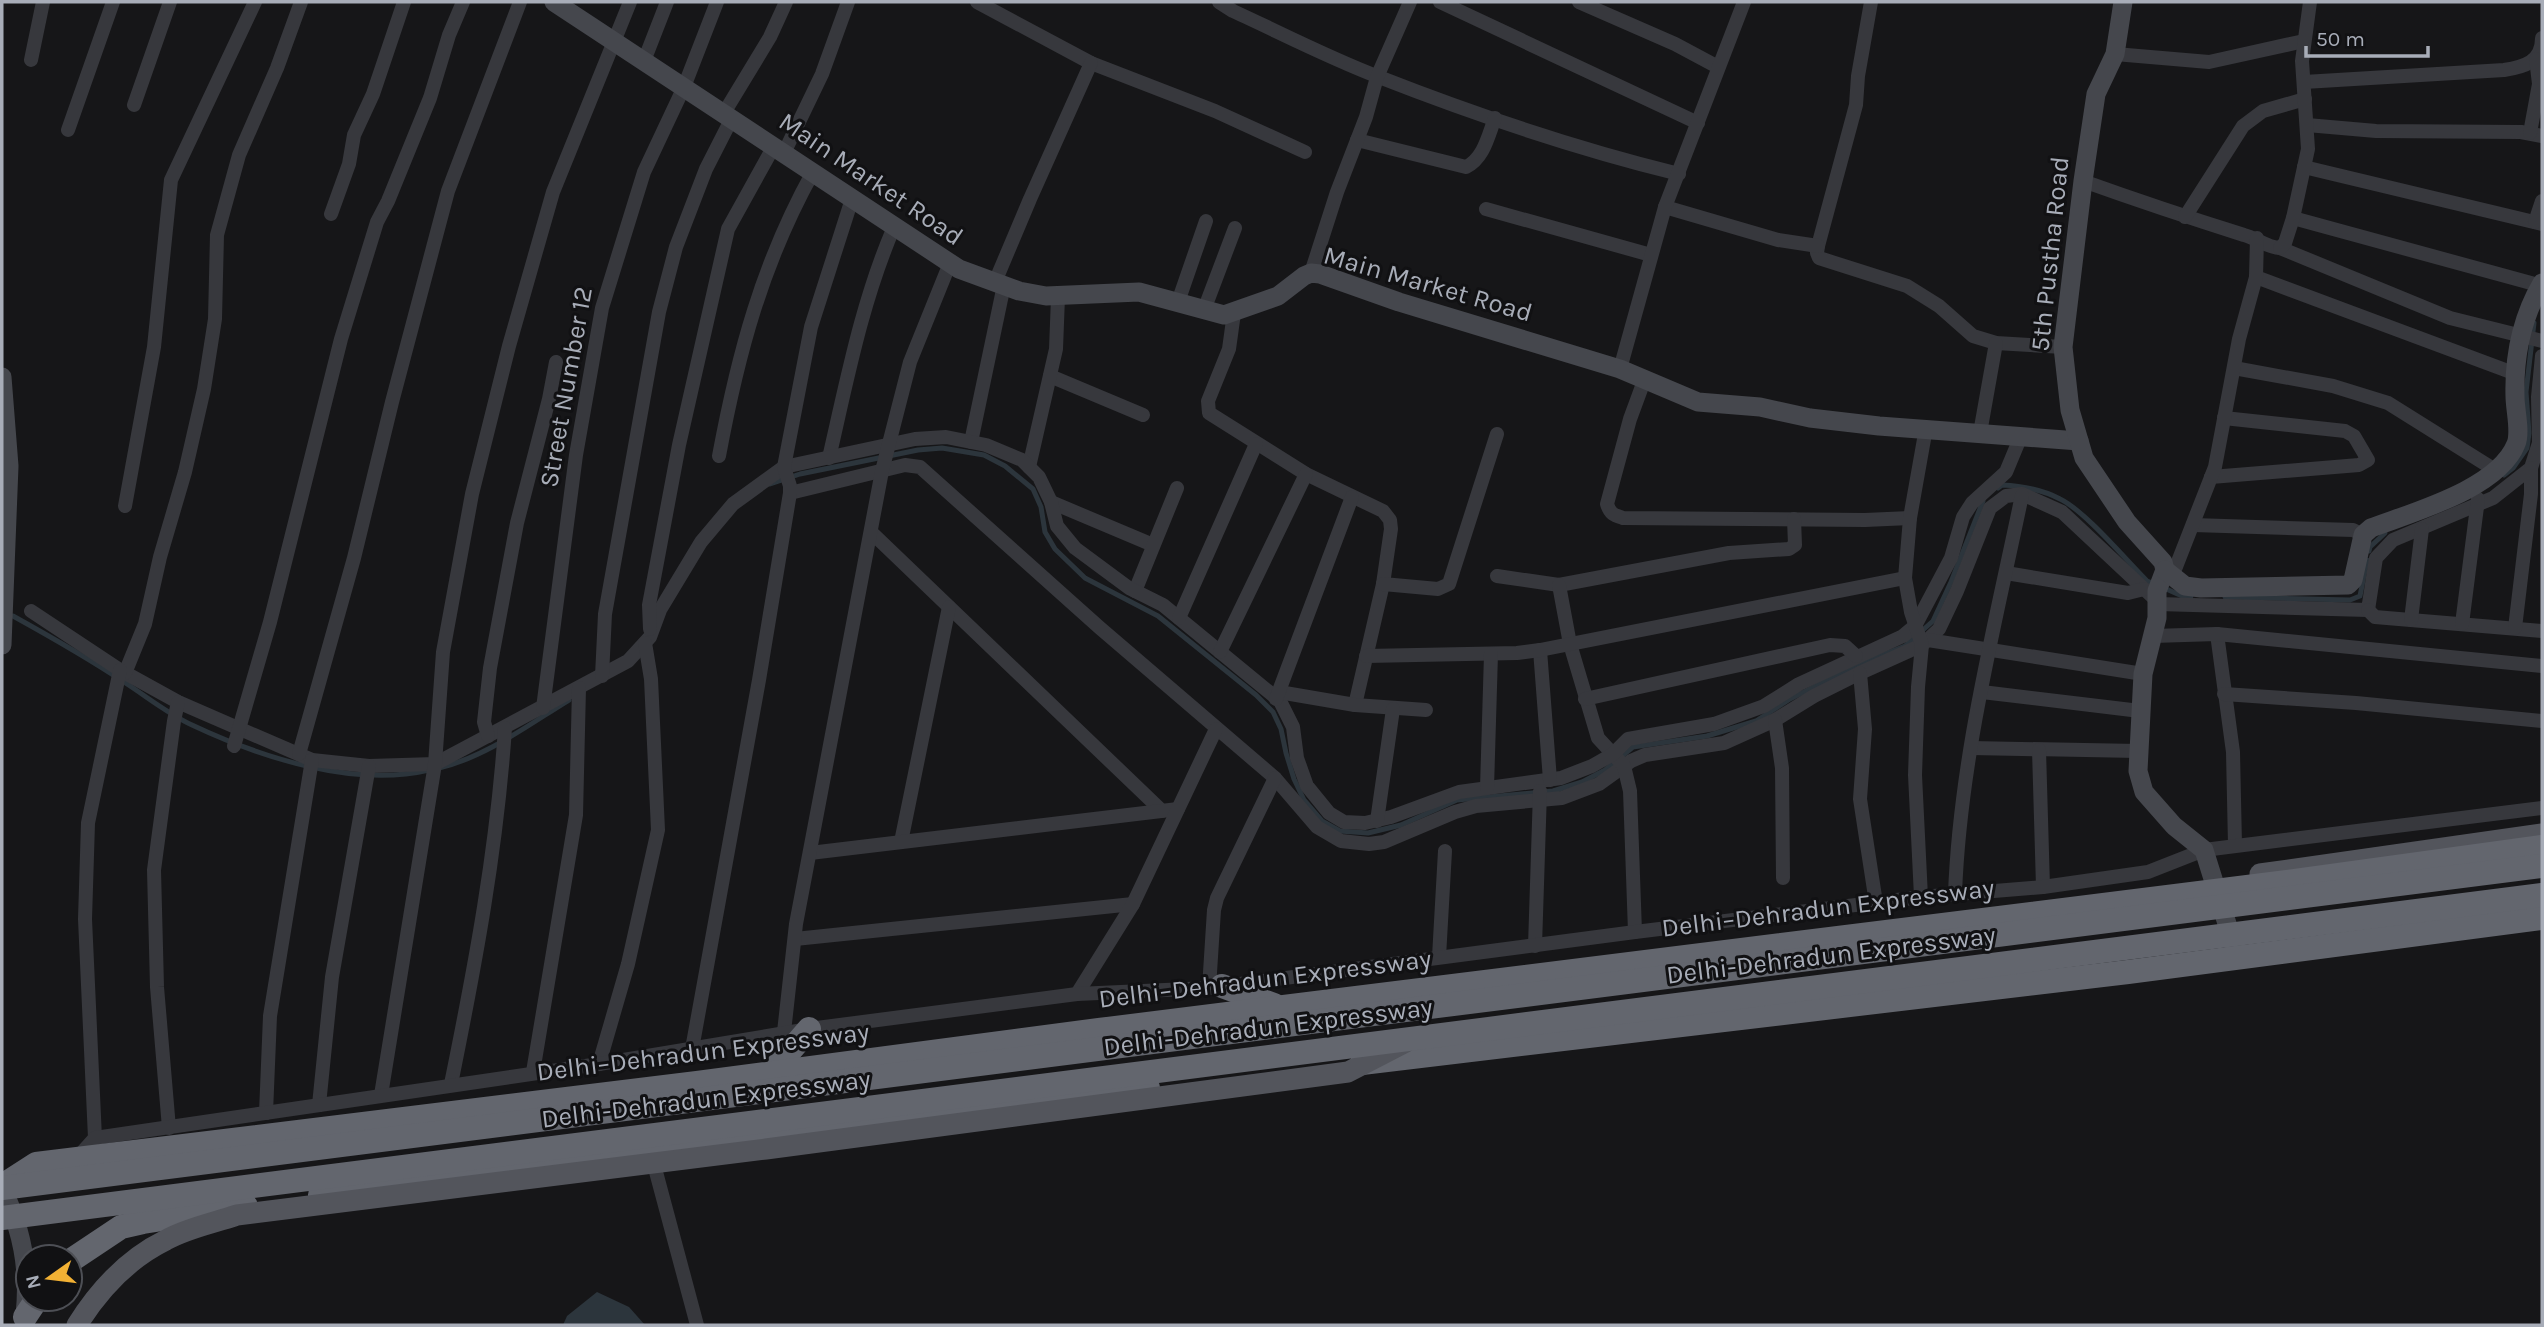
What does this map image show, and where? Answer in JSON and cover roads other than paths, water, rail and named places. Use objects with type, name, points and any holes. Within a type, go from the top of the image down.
[{"type":"highway","name":"Delhi–Dehradun Expressway","points":[[2,1187],[36,1164],[77,1158],[307,1132],[771,1073],[2215,885],[2542,847]]},
{"type":"highway","name":"Delhi-Dehradun Expressway","points":[[2,1187],[2542,866]]},
{"type":"highway","name":"Delhi-Dehradun Expressway","points":[[2,1218],[2542,895]]},
{"type":"highway","points":[[84,1252],[121,1227],[143,1222],[374,1187],[1077,1097],[2128,972],[2542,918]]},
{"type":"highway","points":[[1216,987],[1280,1007]]},
{"type":"highway","points":[[1336,1000],[1344,1066]]},
{"type":"highway","points":[[771,1073],[809,1029]]},
{"type":"main road","points":[[2215,885],[2402,853],[2542,834]]},
{"type":"main road","points":[[77,1325],[96,1297],[131,1261],[166,1239],[237,1215],[890,1134],[1348,1072],[1411,1040]]},
{"type":"street","points":[[32,60],[43,2]]},
{"type":"street","points":[[68,130],[113,2]]},
{"type":"street","points":[[134,105],[170,2]]},
{"type":"street","points":[[125,506],[154,347],[171,180],[255,2]]},
{"type":"street","points":[[95,1139],[85,919],[88,823],[120,675],[145,624],[204,389],[215,319],[215,243],[219,227],[239,155],[302,2]]},
{"type":"street","points":[[331,214],[349,164],[354,135],[373,94],[404,2]]},
{"type":"street","points":[[237,738],[270,622],[341,339],[377,222],[430,98],[449,35],[463,2]]},
{"type":"street","points":[[266,1113],[270,1016],[308,762],[354,558],[448,191],[520,2]]},
{"type":"street","points":[[381,1095],[434,768],[443,652],[472,494],[509,346],[553,192],[631,2]]},
{"type":"street","points":[[644,61],[667,2]]},
{"type":"street","name":"Street Number 12","points":[[543,708],[576,455],[602,308],[644,172],[684,87],[717,2]]},
{"type":"street","points":[[602,676],[605,614],[659,312],[676,247],[728,115],[786,2]]},
{"type":"street","points":[[599,1064],[628,964],[659,830],[647,646],[649,604],[679,445],[728,229],[779,150],[822,74],[848,2]]},
{"type":"street","points":[[976,2],[1091,63],[1215,111],[1305,152]]},
{"type":"street","points":[[1219,2],[1233,11],[1377,77],[1495,118],[1679,174]]},
{"type":"street","points":[[1311,273],[1377,77],[1410,2]]},
{"type":"street","points":[[1440,2],[1698,122]]},
{"type":"street","points":[[1579,2],[1675,44],[1718,67]]},
{"type":"street","points":[[1620,369],[1665,207],[1744,2]]},
{"type":"street","points":[[1871,2],[1858,76],[1856,105],[1818,246],[1819,258],[1907,286],[1939,306],[1973,336],[1996,343],[2063,347]]},
{"type":"street","name":"5th Pustha Road","points":[[2123,2],[2115,54],[2096,94],[2063,347],[2070,410],[2084,458],[2127,522],[2163,562],[2159,587]]},
{"type":"street","points":[[2280,248],[2285,243],[2293,218],[2308,149],[2304,41],[2310,2]]},
{"type":"street","name":"Main Market Road","points":[[560,4],[958,269],[1019,291],[1058,297],[1139,292],[1224,315],[1278,296],[1311,273],[1320,274],[1399,302],[1620,369],[1698,402],[1760,407],[1810,418],[1879,426],[2079,441]]},
{"type":"street","points":[[2304,82],[2504,70],[2525,66],[2536,59],[2542,47],[2542,38]]},
{"type":"street","points":[[2115,54],[2209,62],[2304,41]]},
{"type":"street","points":[[2307,125],[2376,131],[2536,135],[2539,84],[2536,59]]},
{"type":"street","points":[[971,442],[1000,284],[1091,63]]},
{"type":"street","points":[[2185,217],[2243,126],[2263,111],[2305,99]]},
{"type":"street","points":[[1357,140],[1466,167],[1473,164],[1481,153],[1495,118]]},
{"type":"street","points":[[2304,167],[2539,223],[2542,201]]},
{"type":"street","points":[[719,456],[735,378],[756,301],[789,215],[813,173]]},
{"type":"street","points":[[2083,181],[2185,217],[2257,238],[2272,248],[2280,248],[2450,318],[2531,338]]},
{"type":"street","points":[[692,1049],[759,680],[811,327],[852,199]]},
{"type":"street","points":[[1665,207],[1778,240],[1818,246]]},
{"type":"street","points":[[1486,209],[1651,255]]},
{"type":"street","points":[[2293,218],[2542,285],[2532,301],[2531,338],[2516,374],[2517,441],[2507,460],[2495,470],[2476,494],[2423,529],[2393,540],[2376,558],[2368,610]]},
{"type":"street","points":[[1178,302],[1206,221]]},
{"type":"street","points":[[829,458],[857,336],[878,263],[894,227]]},
{"type":"street","points":[[1204,310],[1235,228]]},
{"type":"street","points":[[2238,957],[2204,850],[2174,826],[2144,792],[2138,771],[2138,751],[2143,674],[2153,636],[2159,587],[2193,526],[2211,477],[2256,277],[2257,238]]},
{"type":"street","points":[[783,1032],[810,853],[886,457],[910,362],[950,263]]},
{"type":"street","points":[[2256,277],[2516,374]]},
{"type":"street","points":[[1029,467],[1056,349],[1058,297]]},
{"type":"street","points":[[1234,313],[1229,349],[1207,407],[1209,413],[1306,474],[1383,511],[1390,520],[1383,584],[1355,705]]},
{"type":"street","points":[[1980,433],[1996,343]]},
{"type":"street","points":[[2515,628],[2531,494],[2531,468],[2541,443],[2538,397],[2542,356]]},
{"type":"street","points":[[488,736],[484,722],[490,668],[517,523],[556,362]]},
{"type":"street","points":[[2234,369],[2333,386],[2388,404],[2495,470]]},
{"type":"street","points":[[1050,376],[1143,415]]},
{"type":"street","points":[[2,377],[9,466],[2,646]]},
{"type":"street","points":[[1644,381],[1630,419],[1607,504],[1609,511],[1623,518],[1910,518]]},
{"type":"street","points":[[2211,477],[2359,465],[2368,460],[2349,432],[2224,418]]},
{"type":"street","points":[[1921,636],[1905,578],[1910,518],[1926,428]]},
{"type":"street","points":[[1383,584],[1438,589],[1449,584],[1496,434]]},
{"type":"street","points":[[1921,897],[1915,775],[1921,636],[1964,517],[1972,503],[2006,472],[2021,436]]},
{"type":"street","points":[[787,480],[886,457],[915,439],[946,437],[986,445],[1022,460],[1039,477],[1051,502],[1057,526],[1075,548],[1097,566],[1163,605],[1278,695],[1293,727],[1297,758],[1307,786],[1317,802],[1343,822],[1377,821],[1458,792],[1487,788],[1542,789],[1562,798],[1600,784],[1618,760],[1624,742],[1634,737],[1714,724],[1765,706],[1799,684],[1903,636],[1921,636],[1990,650],[2143,674]]},
{"type":"street","points":[[1179,618],[1256,444]]},
{"type":"street","points":[[32,611],[120,675],[176,711],[237,738],[308,762],[368,772],[434,768],[488,736],[505,736],[543,708],[579,693],[628,662],[647,646],[660,610],[701,542],[733,504],[829,458],[886,457],[913,465],[931,476],[1216,729],[1275,778],[1317,827],[1341,841],[1369,844],[1384,842],[1455,812],[1542,789],[1592,766],[1724,743],[1774,720],[1921,636],[1939,629],[1990,508],[2006,496],[2022,495],[2062,512],[2159,587],[2368,610],[2375,617],[2542,631]]},
{"type":"street","points":[[2006,573],[2128,593],[2159,587],[2185,586],[2201,589],[2348,585],[2353,580],[2363,536],[2371,528],[2441,501],[2476,494],[2493,498],[2531,468]]},
{"type":"street","points":[[1220,652],[1306,474]]},
{"type":"street","points":[[1135,590],[1177,488]]},
{"type":"street","points":[[2462,624],[2476,494]]},
{"type":"street","points":[[1955,894],[1957,835],[1971,748],[2022,495]]},
{"type":"street","points":[[1278,695],[1352,496]]},
{"type":"street","points":[[1051,502],[1153,545]]},
{"type":"street","points":[[1497,576],[1559,585],[1741,551],[1789,548],[1795,545],[1794,519]]},
{"type":"street","points":[[2193,526],[2353,530],[2363,536]]},
{"type":"street","points":[[2411,620],[2423,529]]},
{"type":"street","points":[[870,532],[1162,811]]},
{"type":"street","points":[[1366,656],[1491,654],[1540,650],[1905,578]]},
{"type":"street","points":[[1559,585],[1570,644],[1598,738],[1618,760],[1630,791],[1634,932]]},
{"type":"street","points":[[901,842],[949,607]]},
{"type":"street","points":[[2153,636],[2217,634],[2542,666]]},
{"type":"street","points":[[2217,634],[2233,752],[2235,845]]},
{"type":"street","points":[[1585,699],[1830,645],[1845,646],[1856,656]]},
{"type":"street","points":[[1535,946],[1542,789],[1540,650]]},
{"type":"street","points":[[1487,788],[1491,654]]},
{"type":"street","points":[[1860,673],[1865,729],[1860,799],[1876,902]]},
{"type":"street","points":[[1982,692],[2140,711]]},
{"type":"street","points":[[533,1072],[576,815],[579,693]]},
{"type":"street","points":[[2224,694],[2356,703],[2542,721]]},
{"type":"street","points":[[1278,695],[1393,709],[1426,710]]},
{"type":"street","points":[[1377,821],[1393,709]]},
{"type":"street","points":[[169,1128],[157,987],[154,870],[176,711]]},
{"type":"street","points":[[1774,720],[1782,768],[1783,878]]},
{"type":"street","points":[[1077,994],[1133,904],[1216,729]]},
{"type":"street","points":[[451,1084],[478,951],[496,832],[505,736]]},
{"type":"street","points":[[1971,748],[2138,751]]},
{"type":"street","points":[[2039,750],[2043,887]]},
{"type":"street","points":[[320,1105],[332,977],[368,772]]},
{"type":"street","points":[[1216,987],[1214,910],[1217,898],[1275,778]]},
{"type":"street","points":[[77,1158],[95,1139],[599,1064],[783,1032],[1077,994],[1216,987],[1876,902],[2043,887],[2148,872],[2204,850],[2235,845],[2542,808]]},
{"type":"street","points":[[810,853],[1178,809]]},
{"type":"street","points":[[1438,957],[1445,851]]},
{"type":"street","points":[[795,939],[1133,904]]},
{"type":"street","points":[[651,1152],[697,1325]]},
{"type":"street","points":[[2,1187],[17,1223],[26,1263],[29,1314]]},
{"type":"waterway","points":[[2504,475],[2513,468],[2527,448],[2529,433],[2526,392],[2534,323]]},
{"type":"waterway","points":[[770,484],[800,474],[918,450],[942,448],[984,455],[1005,466],[1033,489],[1041,507],[1045,532],[1055,549],[1085,578],[1158,616],[1256,695],[1273,712],[1281,729],[1294,779],[1304,800],[1322,821],[1340,831],[1368,833],[1401,825],[1457,800],[1553,791],[1582,782],[1605,770],[1633,747],[1707,736],[1756,721],[1790,699],[1859,664],[1905,646],[1933,621],[1983,501]]},
{"type":"waterway","points":[[1998,488],[2002,485],[2031,489],[2070,505],[2093,524],[2147,581],[2155,584]]},
{"type":"waterway","points":[[2369,551],[2385,533]]},
{"type":"waterway","points":[[2225,597],[2350,600],[2360,596],[2367,560]]},
{"type":"waterway","points":[[2164,588],[2182,596],[2191,596]]},
{"type":"waterway","points":[[13,616],[97,665],[183,721],[247,748],[277,758],[339,772],[400,775],[429,770]]},
{"type":"waterway","points":[[439,768],[490,748],[569,700]]}]
